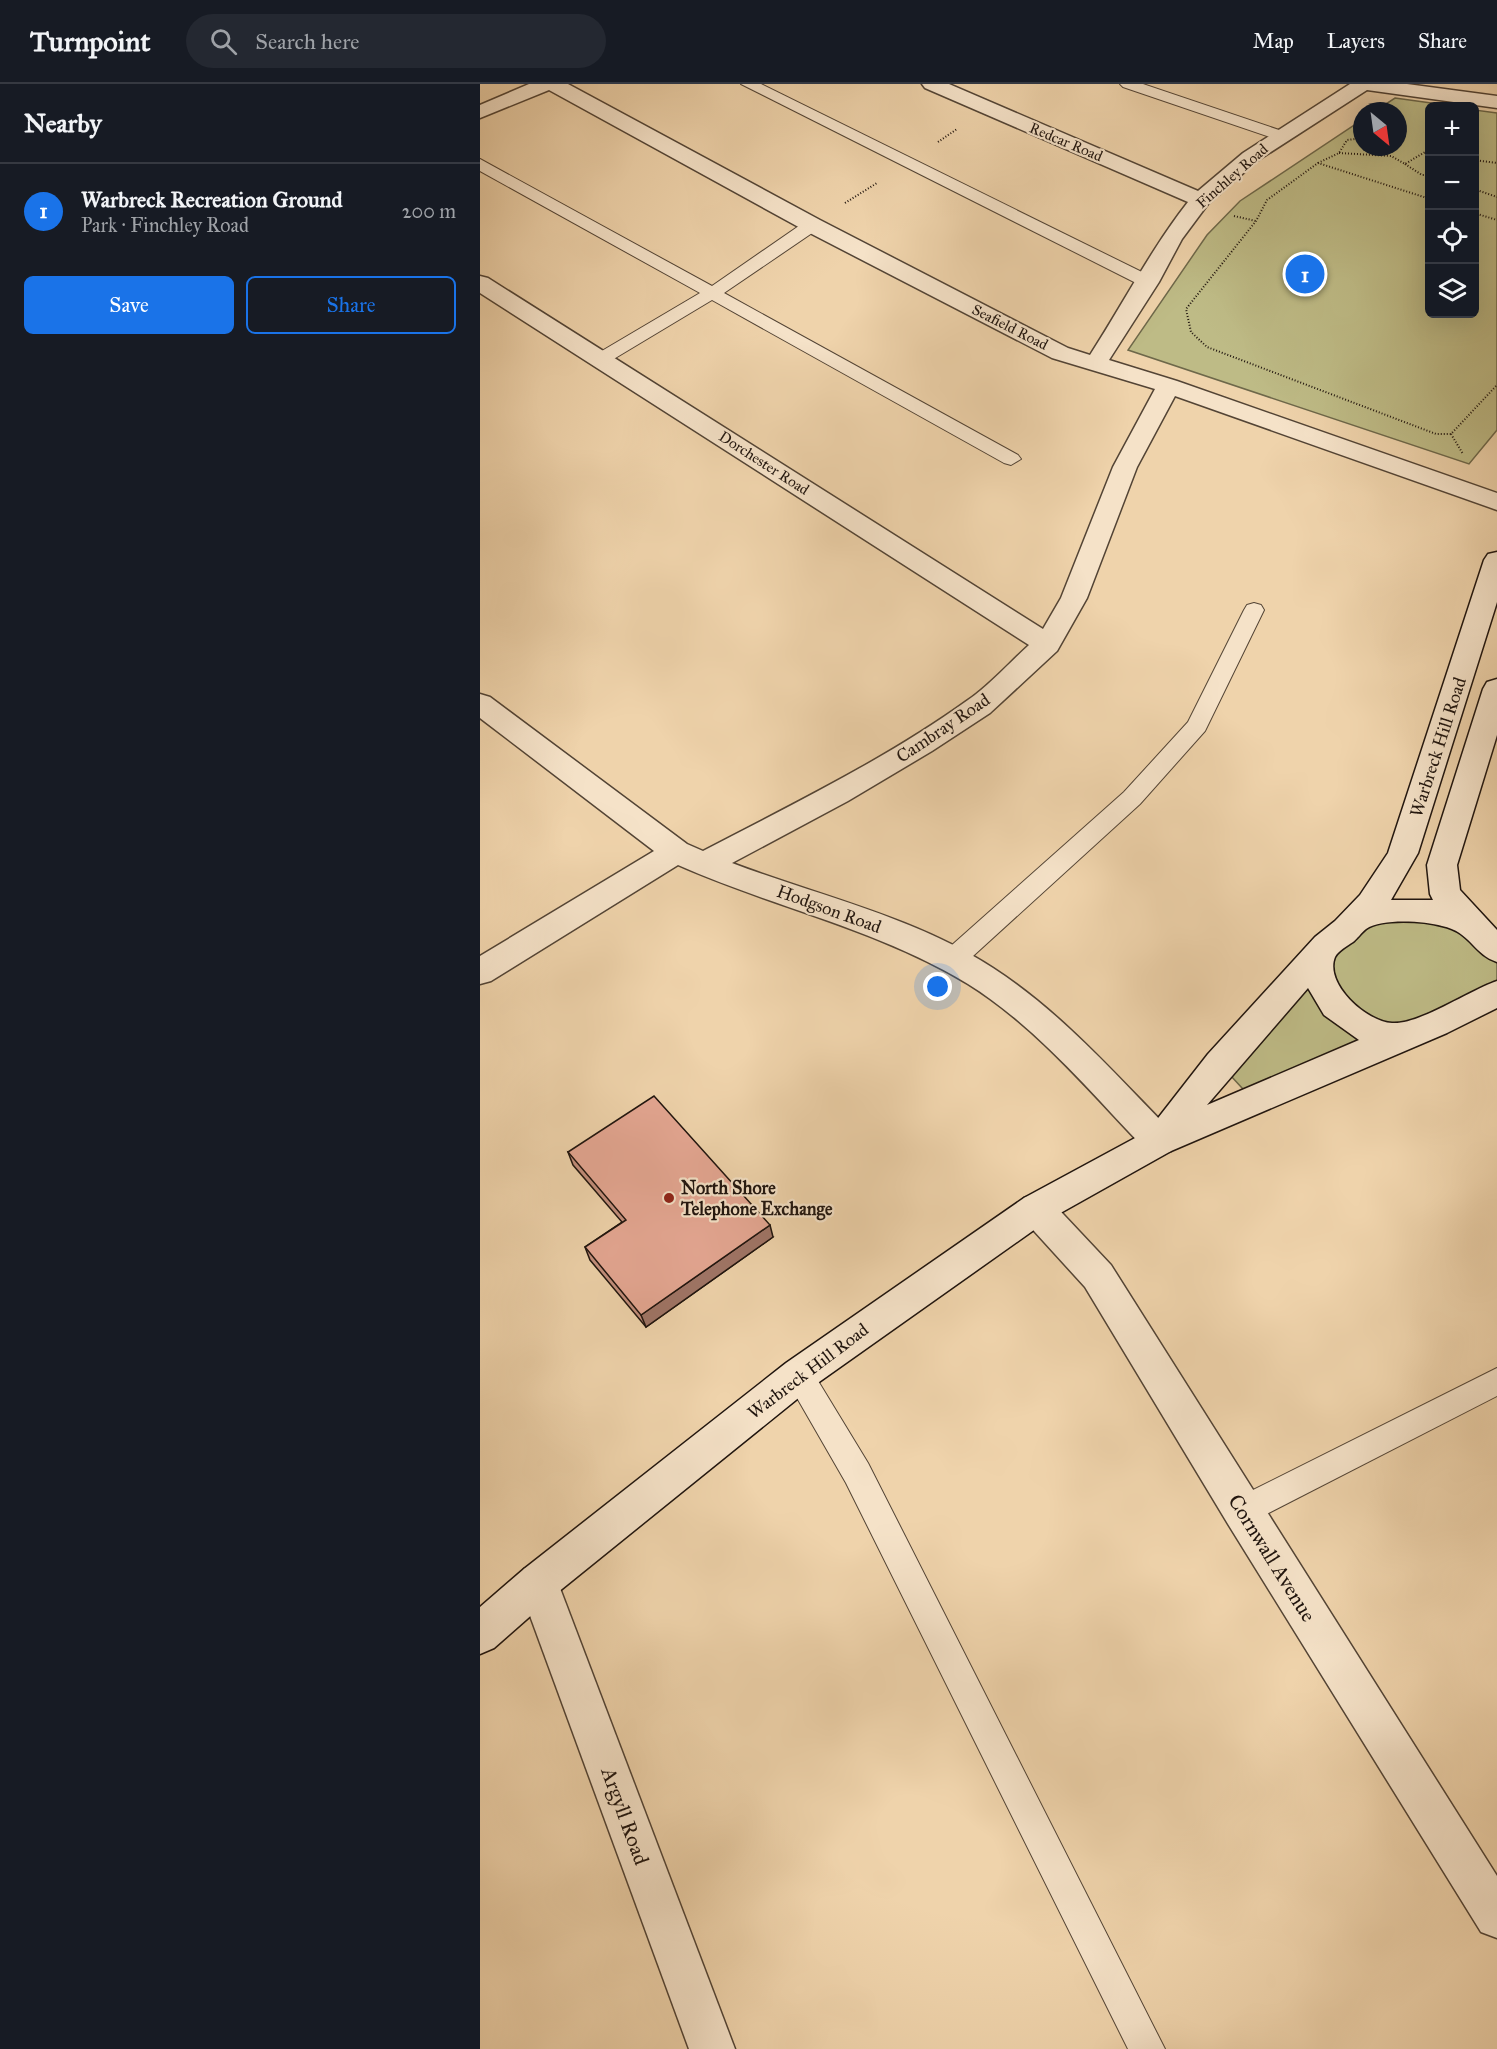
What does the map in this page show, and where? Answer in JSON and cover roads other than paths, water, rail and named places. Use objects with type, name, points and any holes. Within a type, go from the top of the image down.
[{"type":"street","points":[[480,112],[546,84]]},
{"type":"street","name":"Seafield Road","points":[[553,84],[812,225],[1060,353],[1169,386],[1497,502]]},
{"type":"street","name":"Redcar Road","points":[[932,84],[1201,200]]},
{"type":"street","points":[[1363,84],[1497,102]]},
{"type":"street","name":"Finchley Road","points":[[1096,363],[1148,282],[1172,237],[1201,200],[1250,158],[1363,84]]},
{"type":"street","name":"Dorchester Road","points":[[480,283],[1047,644]]},
{"type":"street","name":"Cambray Road","points":[[480,972],[690,858],[838,793],[922,744],[980,706],[1047,644],[1074,598],[1125,467],[1169,386]]},
{"type":"street","name":"Warbreck Hill Road","points":[[1159,1141],[1220,1064],[1322,951],[1388,884],[1403,853],[1497,560]]},
{"type":"street","name":"Warbreck Hill Road","points":[[1497,689],[1442,865],[1445,894],[1497,950]]},
{"type":"street","name":"Hodgson Road","points":[[480,704],[690,858],[854,916],[952,960],[1018,1003],[1159,1141]]},
{"type":"street","name":"Warbreck Hill Road","points":[[1355,920],[1398,909],[1439,912],[1472,923]]},
{"type":"street","points":[[1322,951],[1319,969],[1323,988],[1334,1006],[1358,1024],[1377,1032],[1399,1037]]},
{"type":"street","name":"Warbreck Hill Road","points":[[480,1634],[538,1583],[799,1375],[1036,1209],[1159,1141],[1497,994]]},
{"type":"street","name":"Cornwall Avenue","points":[[1036,1209],[1098,1276],[1242,1511],[1494,1906]]},
{"type":"street","name":"Argyll Road","points":[[538,1583],[712,2049]]},
{"type":"lane","points":[[748,84],[1148,282]]},
{"type":"lane","points":[[1128,84],[1282,136]]},
{"type":"lane","points":[[480,164],[1011,459]]},
{"type":"lane","points":[[601,359],[712,293],[812,225]]},
{"type":"lane","points":[[952,960],[1132,798],[1197,726],[1254,610]]},
{"type":"lane","points":[[799,1375],[857,1473],[1147,2049]]},
{"type":"lane","points":[[1242,1511],[1497,1382]]},
{"type":"place","name":"Warbreck Recreation Ground","points":[[1305,274]]},
{"type":"place","name":"North Shore Telephone Exchange","points":[[669,1198]]}]
